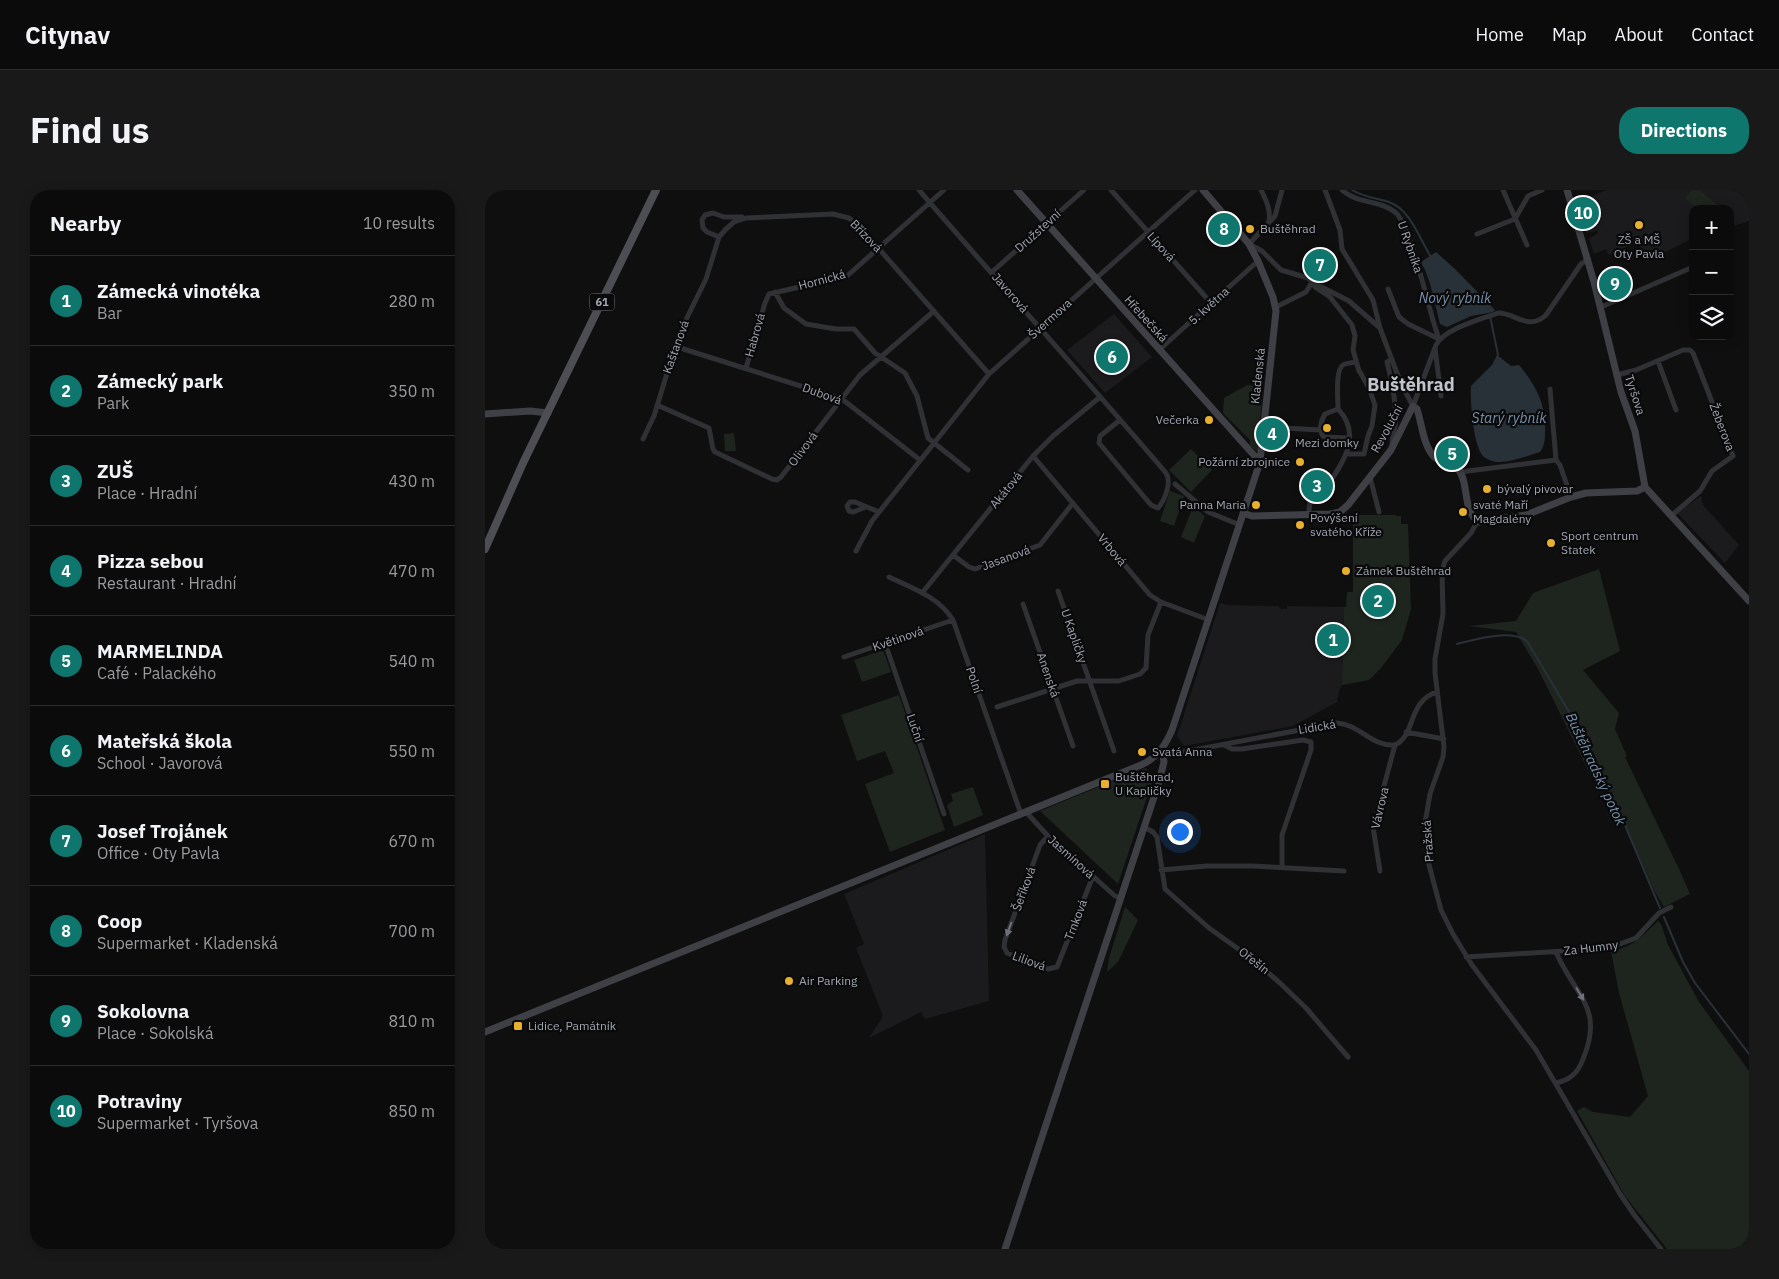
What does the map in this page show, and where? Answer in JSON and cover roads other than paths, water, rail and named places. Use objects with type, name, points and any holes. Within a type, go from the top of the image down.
[{"type":"main road","name":"61","points":[[485,549],[523,462],[656,190]]},
{"type":"street","name":"Javorová","points":[[919,190],[1041,327],[1168,476],[1169,482],[1158,508],[1151,505],[1099,444],[1098,440],[1101,436],[1120,420]]},
{"type":"street","name":"Hornická","points":[[775,292],[844,277],[944,190]]},
{"type":"street","name":"Hřebečská","points":[[1017,190],[1260,462]]},
{"type":"street","name":"Družstevní","points":[[992,272],[1084,190]]},
{"type":"street","name":"Lípová","points":[[1111,190],[1211,303]]},
{"type":"street","name":"Švermova","points":[[920,460],[989,374],[1195,190]]},
{"type":"street","name":"Kladenská","points":[[1162,749],[1172,730],[1260,462],[1276,307],[1249,244],[1203,190]]},
{"type":"street","points":[[1261,190],[1270,212],[1269,221]]},
{"type":"street","points":[[1282,190],[1276,215],[1249,244],[1262,251],[1281,270],[1308,278],[1314,286],[1330,296],[1352,325],[1355,333],[1352,348],[1355,362],[1374,402],[1373,425],[1368,436],[1364,454],[1347,454]]},
{"type":"street","points":[[1325,190],[1340,230],[1342,249],[1373,300],[1380,328],[1401,384],[1419,414],[1431,453],[1436,459],[1455,466],[1460,472],[1469,508],[1477,522],[1484,523],[1526,515],[1571,497],[1595,491],[1637,491],[1645,487],[1749,601]]},
{"type":"street","name":"U Rybníka","points":[[1342,190],[1351,197],[1395,212],[1402,220],[1409,237],[1439,340]]},
{"type":"street","points":[[1503,190],[1527,245]]},
{"type":"street","points":[[1477,234],[1515,219],[1529,196],[1542,190]]},
{"type":"street","name":"Tyršova","points":[[1567,190],[1601,307],[1624,404],[1635,431],[1645,487]]},
{"type":"street","points":[[719,237],[705,231],[703,228],[702,220],[705,214],[713,212],[724,217],[750,217]]},
{"type":"street","name":"Břízová","points":[[719,237],[734,222],[750,217],[838,214],[853,221],[989,374]]},
{"type":"street","name":"Kaštanová","points":[[643,439],[652,421],[674,346],[706,279],[719,237]]},
{"type":"street","points":[[1388,289],[1399,317],[1408,324],[1439,340],[1452,331],[1498,313],[1524,321],[1541,319],[1546,315],[1581,264],[1588,259]]},
{"type":"street","name":"5. května","points":[[1159,350],[1258,262]]},
{"type":"street","points":[[1601,307],[1689,269]]},
{"type":"street","points":[[1312,282],[1349,301],[1380,328]]},
{"type":"street","points":[[1276,307],[1307,291],[1312,282]]},
{"type":"street","name":"Habrová","points":[[746,368],[767,296],[775,292],[783,308],[807,324],[836,329],[854,329],[875,353],[903,370],[908,376],[917,396],[927,435],[933,443]]},
{"type":"street","name":"Olivová","points":[[657,405],[709,428],[714,451],[775,480],[781,477],[860,375],[933,311]]},
{"type":"street","name":"Revoluční","points":[[1243,514],[1252,516],[1331,514],[1340,512],[1348,505],[1393,448],[1413,406],[1439,340]]},
{"type":"street","name":"Dubová","points":[[674,346],[842,399],[920,460]]},
{"type":"street","points":[[1435,348],[1441,396]]},
{"type":"street","name":"Žeberova","points":[[1617,375],[1658,362],[1686,349],[1691,351],[1733,456],[1712,471],[1697,495],[1671,516]]},
{"type":"street","points":[[1392,359],[1387,362],[1395,401],[1396,421],[1392,441],[1393,448]]},
{"type":"street","points":[[1309,515],[1310,503],[1315,495],[1322,493],[1347,454],[1348,422],[1338,409],[1338,385],[1340,369],[1344,364],[1355,362]]},
{"type":"street","points":[[1658,362],[1676,410]]},
{"type":"street","points":[[1550,389],[1556,460],[1560,465],[1571,497]]},
{"type":"street","name":"Akátová","points":[[922,593],[1033,456],[1053,436],[1100,397]]},
{"type":"street","points":[[1338,409],[1324,415],[1322,435],[1325,437],[1349,438]]},
{"type":"street","points":[[485,414],[531,411],[548,413]]},
{"type":"street","points":[[1264,427],[1321,430]]},
{"type":"street","points":[[933,443],[968,470]]},
{"type":"street","name":"Vrbová","points":[[1033,456],[1150,596],[1209,620]]},
{"type":"street","points":[[856,551],[870,524],[920,460]]},
{"type":"street","points":[[1460,472],[1556,460]]},
{"type":"street","points":[[1371,477],[1379,512]]},
{"type":"street","points":[[1175,484],[1208,512],[1240,526]]},
{"type":"street","name":"Jasanová","points":[[953,555],[969,567],[975,569],[1038,546],[1073,504]]},
{"type":"street","points":[[866,507],[879,512]]},
{"type":"street","name":"Pražská","points":[[1477,522],[1471,533],[1445,561],[1443,567],[1443,614],[1435,665],[1436,692],[1444,739],[1443,754],[1428,800],[1425,823],[1431,878],[1439,904],[1453,934],[1467,957],[1527,1036],[1630,1208],[1661,1249]]},
{"type":"street","name":"Polní","points":[[889,577],[922,593],[941,606],[953,620],[1023,813]]},
{"type":"street","name":"U Kapličky","points":[[1058,591],[1114,751]]},
{"type":"street","name":"U Kapličky","points":[[997,708],[1077,681],[1116,682],[1145,671],[1148,635],[1161,602]]},
{"type":"street","name":"Anenská","points":[[1023,604],[1073,746]]},
{"type":"street","name":"Květinová","points":[[844,657],[953,620]]},
{"type":"street","name":"Luční","points":[[885,643],[944,814]]},
{"type":"street","points":[[1395,745],[1402,740],[1418,704],[1428,695],[1436,692]]},
{"type":"street","name":"Lidická","points":[[1162,749],[1178,754],[1337,723],[1345,724],[1381,744],[1395,745]]},
{"type":"street","points":[[1406,732],[1444,739]]},
{"type":"street","name":"Lidická","points":[[1224,744],[1229,748],[1239,750],[1303,740],[1311,742],[1311,750],[1283,834],[1282,866]]},
{"type":"street","name":"Vávrova","points":[[1380,871],[1373,825],[1395,745]]},
{"type":"street","points":[[485,1032],[1145,763],[1155,757],[1162,749]]},
{"type":"street","points":[[1005,1249],[1164,766],[1162,749]]},
{"type":"street","name":"Jasmínová","points":[[1023,813],[1115,896],[1121,898]]},
{"type":"street","name":"Ořešín","points":[[1144,827],[1153,832],[1157,837],[1163,887],[1168,893],[1209,928],[1251,958],[1280,983],[1306,1008],[1348,1057]]},
{"type":"street","name":"Šeříková","points":[[1004,944],[1040,844],[1048,836]]},
{"type":"street","points":[[1161,870],[1218,866],[1282,866],[1344,871]]},
{"type":"street","name":"Trnková","points":[[1059,964],[1093,876]]},
{"type":"street","name":"Za Humny","points":[[1467,957],[1556,952],[1625,943],[1642,934],[1659,913],[1671,907]]},
{"type":"street","name":"Liliová","points":[[1004,944],[1006,950],[1013,956],[1048,969],[1055,968],[1059,964]]},
{"type":"street","name":"Za Humny","points":[[1556,952],[1587,1005],[1591,1016],[1587,1050],[1577,1071],[1568,1079],[1556,1084]]},
{"type":"water","name":"Nový rybník","points":[[1436,252],[1495,310],[1493,312],[1471,316],[1447,327],[1440,324],[1430,284],[1421,262]]},
{"type":"water","name":"Starý rybník","points":[[1497,355],[1511,366],[1519,365],[1525,373],[1539,396],[1545,423],[1544,441],[1540,452],[1504,462],[1487,459],[1480,452],[1472,412],[1471,386],[1492,365]]},
{"type":"waterway","name":"Buštěhradský potok","points":[[1352,190],[1365,196],[1389,202],[1403,211],[1414,225],[1431,257]]},
{"type":"waterway","name":"Buštěhradský potok","points":[[1490,316],[1498,355]]},
{"type":"waterway","name":"Buštěhradský potok","points":[[1457,644],[1503,635],[1520,637],[1527,641],[1578,727],[1619,811],[1660,908]]},
{"type":"waterway","name":"Buštěhradský potok","points":[[1664,917],[1683,962],[1695,983],[1749,1054]]},
{"type":"place","name":"Potraviny","points":[[1583,213]]},
{"type":"place","name":"ZŠ a MŠ Oty Pavla","points":[[1639,225]]},
{"type":"place","name":"Coop","points":[[1224,229]]},
{"type":"place","name":"Buštěhrad","points":[[1250,229]]},
{"type":"place","name":"Josef Trojánek","points":[[1320,265]]},
{"type":"place","name":"Sokolovna","points":[[1615,284]]},
{"type":"place","name":"Mateřská škola","points":[[1112,357]]},
{"type":"place","name":"Večerka","points":[[1209,420]]},
{"type":"place","name":"Mezi domky","points":[[1327,428]]},
{"type":"place","name":"Pizza sebou","points":[[1272,434]]},
{"type":"place","name":"MARMELINDA","points":[[1452,454]]},
{"type":"place","name":"Požární zbrojnice","points":[[1300,462]]},
{"type":"place","name":"ZUŠ","points":[[1317,486]]},
{"type":"place","name":"bývalý pivovar","points":[[1487,489]]},
{"type":"place","name":"Panna Maria","points":[[1256,505]]},
{"type":"place","name":"svaté Maří Magdalény","points":[[1463,512]]},
{"type":"place","name":"Povýšení svatého Kříže","points":[[1300,525]]},
{"type":"place","name":"Sport centrum Statek","points":[[1551,543]]},
{"type":"place","name":"Zámek Buštěhrad","points":[[1346,571]]},
{"type":"place","name":"Zámecký park","points":[[1378,601]]},
{"type":"place","name":"Zámecká vinotéka","points":[[1333,640]]},
{"type":"place","name":"Svatá Anna","points":[[1142,752]]},
{"type":"place","name":"Buštěhrad, U Kapličky","points":[[1105,784]]},
{"type":"place","name":"Air Parking","points":[[789,981]]},
{"type":"place","name":"Lidice, Památník","points":[[518,1026]]},
{"type":"district","name":"Buštěhrad","points":[[1411,385]]}]
